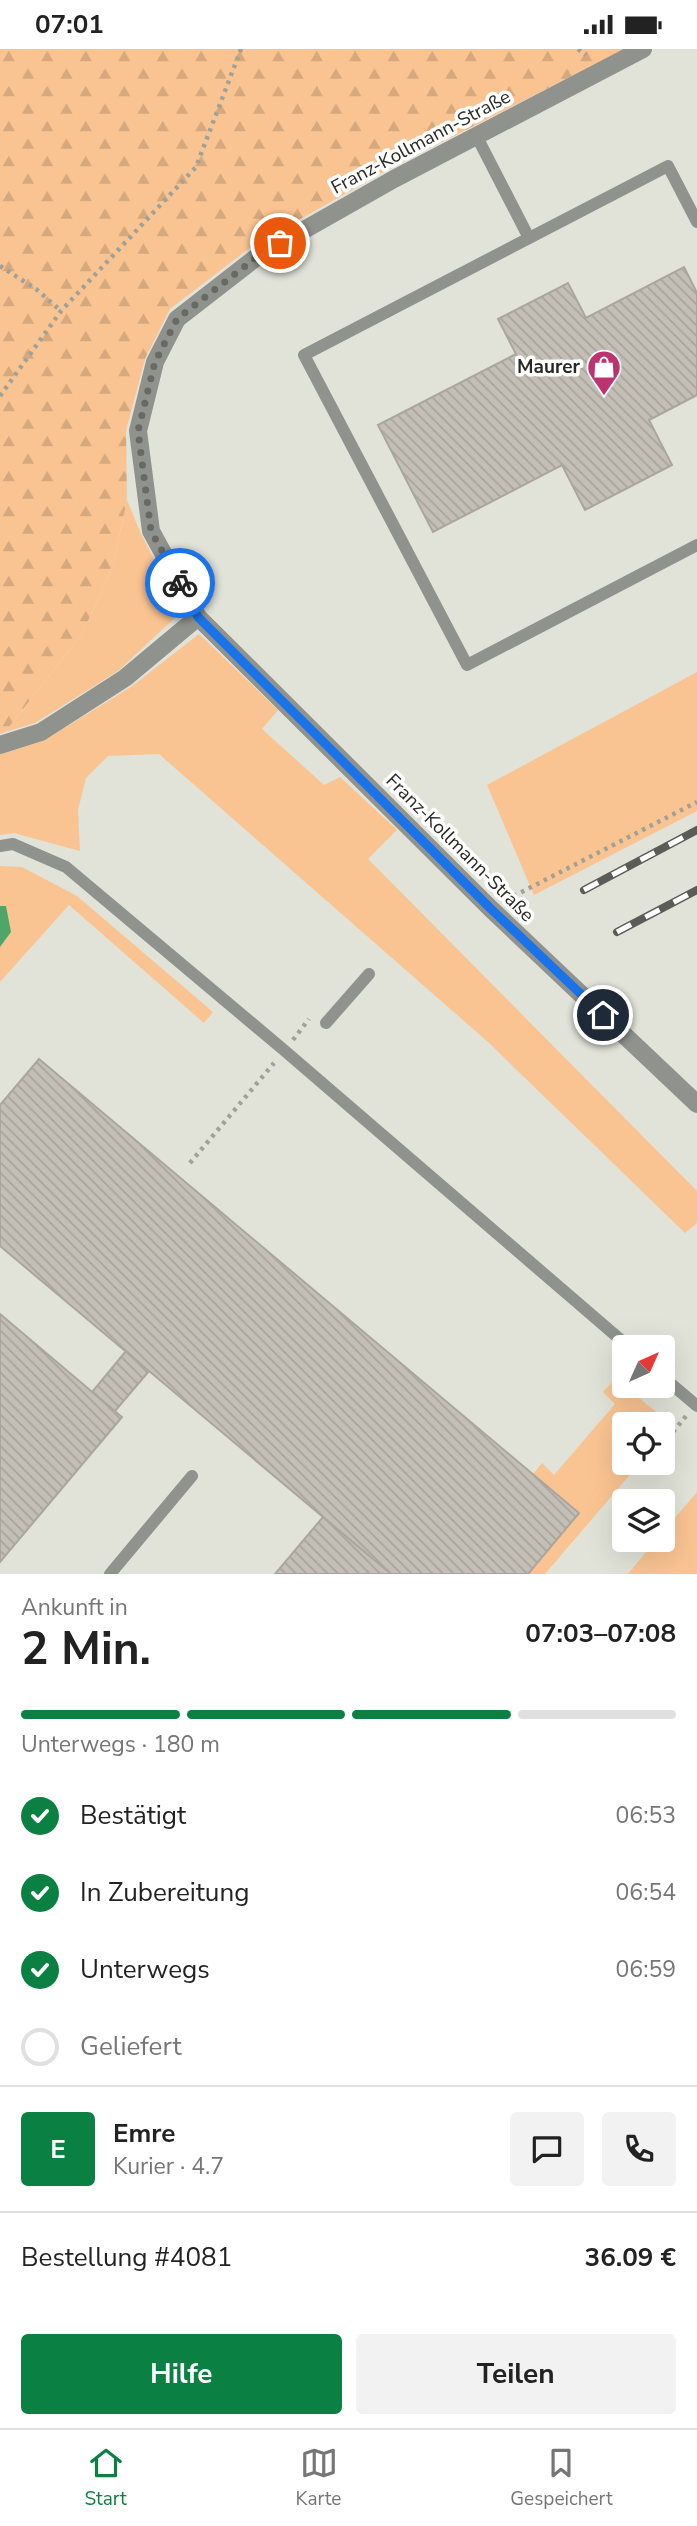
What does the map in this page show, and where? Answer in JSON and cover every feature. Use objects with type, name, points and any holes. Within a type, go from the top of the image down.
[{"type":"street","name":"Franz-Kollmann-Straße","points":[[643,49],[475,135],[258,256],[177,319],[155,362],[138,431],[151,531],[198,617],[490,908],[697,1104]]},
{"type":"street","points":[[0,745],[41,732],[125,678],[198,617]]},
{"type":"lane","points":[[475,135],[529,238]]},
{"type":"lane","points":[[697,222],[667,166],[304,355],[467,665],[697,545]]},
{"type":"lane","points":[[0,846],[13,844],[66,867],[615,1335]]},
{"type":"lane","points":[[326,1023],[369,974]]},
{"type":"lane","points":[[676,1388],[697,1406]]},
{"type":"lane","points":[[110,1574],[192,1476]]},
{"type":"path","points":[[0,396],[61,311],[196,167],[241,49]]},
{"type":"path","points":[[578,49],[586,55]]},
{"type":"path","points":[[0,266],[36,289],[61,311]]},
{"type":"path","points":[[490,908],[697,801]]},
{"type":"path","points":[[190,1163],[285,1051],[313,1012]]},
{"type":"green space","points":[[0,49],[625,49],[389,169],[251,247],[170,309],[145,359],[126,431],[127,500],[113,566],[82,634],[5,732],[0,734]]},
{"type":"green space","points":[[127,500],[141,534],[181,612],[118,671],[35,723],[5,732],[82,634],[113,566]]},
{"type":"green space","points":[[199,634],[278,710],[262,729],[324,785],[340,777],[397,830],[368,859],[697,1191],[697,1223],[685,1233],[488,1042],[159,754],[108,756],[86,778],[78,810],[80,851],[14,833],[0,835],[0,753],[48,738],[131,687]]},
{"type":"green space","points":[[697,672],[697,811],[534,895],[487,785]]},
{"type":"green space","points":[[0,866],[22,867],[77,896],[213,1012],[204,1023],[69,905],[0,982]]},
{"type":"green space","points":[[612,1382],[612,1398],[639,1398],[657,1412],[612,1412],[612,1475],[630,1475],[618,1489],[612,1489],[612,1496],[545,1574],[528,1574],[579,1513],[533,1474],[542,1463],[554,1475],[615,1404],[603,1392]]},
{"type":"green space","points":[[697,1492],[697,1574],[628,1574],[646,1552],[675,1552],[675,1518]]},
{"type":"shaded area","points":[[0,906],[6,906],[11,932],[0,947]]},
{"type":"building","points":[[684,267],[697,293],[697,395],[649,420],[672,465],[585,510],[562,465],[433,532],[378,425],[516,354],[498,319],[568,283],[586,318]]},
{"type":"building","points":[[39,1059],[579,1513],[528,1574],[391,1574],[0,1246],[0,1105]]},
{"type":"building","points":[[0,1314],[122,1417],[0,1562]]},
{"type":"building","points":[[126,1351],[149,1371],[115,1411],[92,1392]]},
{"type":"building","points":[[323,1517],[391,1574],[275,1574]]},
{"type":"railway","points":[[584,890],[697,830]]},
{"type":"railway","points":[[617,932],[697,890]]},
{"type":"way so far","points":[[180,583],[151,531],[138,431],[155,362],[177,319],[258,256],[280,243]]},
{"type":"place","name":"Maurer","points":[[604,397]]},
{"type":"route","points":[[180,583],[198,617],[490,908],[603,1015]]}]
